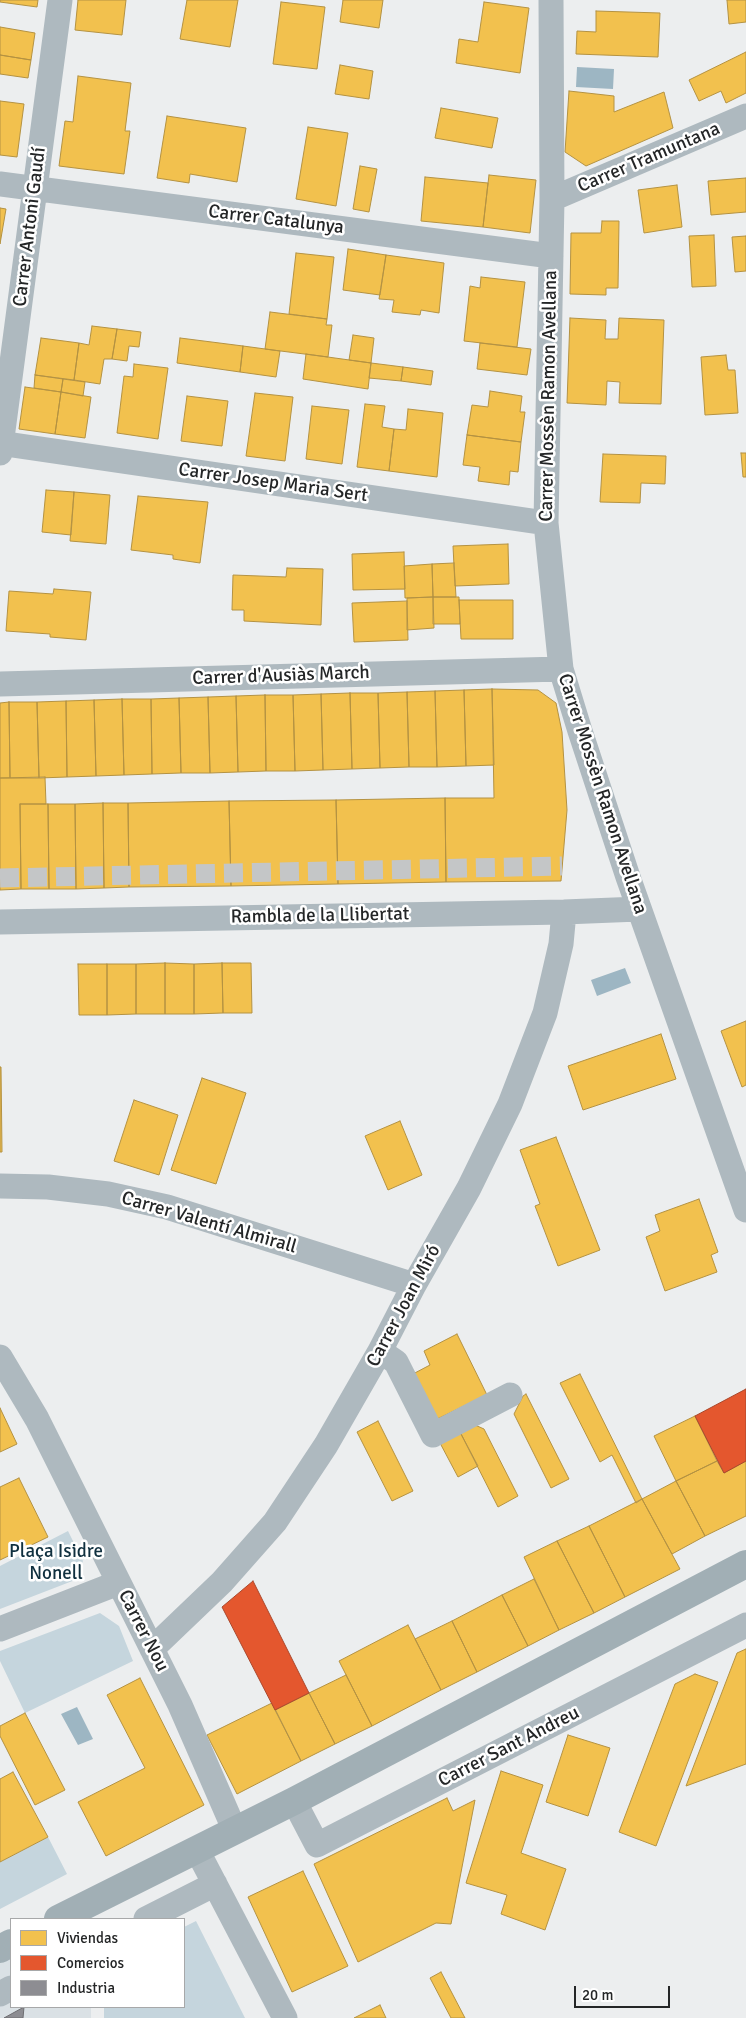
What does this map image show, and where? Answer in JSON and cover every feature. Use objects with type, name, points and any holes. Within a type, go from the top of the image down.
[{"type":"main road","points":[[60,1918],[294,1800],[746,1564]]},
{"type":"street","name":"Carrer Antoni Gaudí","points":[[0,447],[60,0]]},
{"type":"street","name":"Carrer Mossèn Ramon Avellana","points":[[550,0],[552,199],[546,523],[561,669],[582,740],[639,909],[746,1210]]},
{"type":"street","name":"Carrer Tramuntana","points":[[552,199],[746,116]]},
{"type":"street","name":"Carrer Catalunya","points":[[0,184],[551,256]]},
{"type":"street","name":"Carrer Josep Maria Sert","points":[[0,447],[546,523]]},
{"type":"street","name":"Carrer d'Ausiàs March","points":[[0,684],[561,669]]},
{"type":"street","name":"Rambla de la Llibertat","points":[[0,922],[639,909]]},
{"type":"street","name":"Carrer Joan Miró","points":[[152,1649],[222,1582],[276,1522],[326,1446],[380,1352],[414,1285],[469,1188],[510,1104],[545,1013],[561,944],[564,912]]},
{"type":"street","name":"Carrer Valentí Almirall","points":[[0,1186],[48,1187],[108,1194],[167,1207],[414,1285]]},
{"type":"street","points":[[380,1352],[396,1362],[433,1435],[510,1395]]},
{"type":"street","name":"Carrer Nou","points":[[0,1357],[37,1419],[152,1649],[180,1706],[235,1830]]},
{"type":"street","points":[[0,1629],[118,1583]]},
{"type":"street","name":"Carrer Sant Andreu","points":[[294,1800],[317,1845],[746,1626]]},
{"type":"street","points":[[197,1850],[285,2018]]},
{"type":"street","points":[[148,1918],[215,1884]]},
{"type":"shaded area","points":[[10,1943],[10,2008],[91,2008],[91,2018],[0,2018],[0,1948]]},
{"type":"green space","name":"Plaça Isidre Nonell","points":[[68,1531],[83,1561],[75,1580],[0,1609],[0,1566]]},
{"type":"green space","name":"Plaça Isidre Nonell","points":[[100,1613],[119,1626],[133,1661],[25,1713],[0,1661],[0,1651]]},
{"type":"green space","points":[[48,1837],[67,1874],[0,1909],[0,1862]]},
{"type":"green space","points":[[196,1921],[245,2018],[104,2018],[104,2008],[185,2008],[185,1926]]},
{"type":"water","points":[[577,67],[614,69],[613,89],[576,87]]},
{"type":"water","points":[[625,968],[631,983],[597,996],[591,980]]},
{"type":"water","points":[[77,1707],[93,1739],[78,1745],[61,1714]]},
{"type":"building: Viviendas","points":[[0,0],[38,0],[37,7],[0,2]]},
{"type":"building: Viviendas","points":[[78,0],[126,0],[122,35],[75,30]]},
{"type":"building: Viviendas","points":[[187,0],[238,0],[230,47],[180,39]]},
{"type":"building: Viviendas","points":[[343,0],[383,0],[379,28],[340,22]]},
{"type":"building: Viviendas","points":[[727,0],[746,0],[746,22],[729,24]]},
{"type":"building: Viviendas","points":[[281,2],[325,7],[317,69],[273,64]]},
{"type":"building: Viviendas","points":[[484,2],[529,8],[520,73],[456,63],[459,39],[478,42]]},
{"type":"building: Viviendas","points":[[596,11],[660,13],[658,57],[576,54],[577,31],[596,32]]},
{"type":"building: Viviendas","points":[[0,27],[35,33],[31,60],[0,55]]},
{"type":"building: Viviendas","points":[[746,52],[746,93],[726,103],[721,91],[699,101],[689,80]]},
{"type":"building: Viviendas","points":[[0,55],[31,60],[28,78],[0,74]]},
{"type":"building: Viviendas","points":[[340,65],[373,71],[369,99],[335,94]]},
{"type":"building: Viviendas","points":[[78,76],[131,83],[125,131],[130,131],[124,174],[59,166],[65,121],[73,122]]},
{"type":"building: Viviendas","points":[[569,91],[614,96],[614,112],[664,92],[673,128],[586,166],[565,152]]},
{"type":"building: Viviendas","points":[[0,101],[24,104],[17,157],[0,155]]},
{"type":"building: Viviendas","points":[[441,108],[498,118],[492,148],[435,138]]},
{"type":"building: Viviendas","points":[[167,116],[246,128],[237,182],[190,174],[189,183],[157,178]]},
{"type":"building: Viviendas","points":[[308,127],[348,133],[336,206],[296,199]]},
{"type":"building: Viviendas","points":[[360,166],[377,169],[369,212],[353,209]]},
{"type":"building: Viviendas","points":[[489,175],[536,180],[530,233],[483,227]]},
{"type":"building: Viviendas","points":[[425,177],[488,183],[483,227],[421,221]]},
{"type":"building: Viviendas","points":[[746,178],[746,212],[711,215],[708,181]]},
{"type":"building: Viviendas","points":[[677,185],[682,227],[644,233],[638,190]]},
{"type":"building: Viviendas","points":[[0,208],[6,209],[0,244]]},
{"type":"building: Viviendas","points":[[602,221],[619,221],[618,288],[606,288],[606,295],[570,294],[571,233],[601,233]]},
{"type":"building: Viviendas","points":[[714,235],[716,286],[692,287],[689,236]]},
{"type":"building: Viviendas","points":[[746,236],[746,271],[735,272],[732,237]]},
{"type":"building: Viviendas","points":[[348,249],[386,255],[380,295],[343,290]]},
{"type":"building: Viviendas","points":[[296,253],[334,257],[327,319],[289,314]]},
{"type":"building: Viviendas","points":[[386,255],[444,263],[439,313],[421,310],[420,315],[392,312],[394,300],[379,299]]},
{"type":"building: Viviendas","points":[[481,277],[525,282],[517,347],[464,341],[470,286],[480,288]]},
{"type":"building: Viviendas","points":[[270,312],[327,319],[326,325],[332,325],[328,357],[265,349]]},
{"type":"building: Viviendas","points":[[570,318],[606,320],[605,339],[618,339],[619,318],[664,320],[661,404],[619,403],[620,382],[607,381],[606,405],[567,403]]},
{"type":"building: Viviendas","points":[[92,326],[117,329],[112,359],[104,359],[100,384],[74,380],[79,343],[89,345]]},
{"type":"building: Viviendas","points":[[117,329],[141,332],[139,347],[129,346],[127,361],[112,359]]},
{"type":"building: Viviendas","points":[[353,335],[374,338],[371,363],[349,360]]},
{"type":"building: Viviendas","points":[[41,338],[79,343],[74,380],[35,375]]},
{"type":"building: Viviendas","points":[[180,338],[243,346],[240,372],[177,363]]},
{"type":"building: Viviendas","points":[[480,343],[531,349],[527,375],[477,369]]},
{"type":"building: Viviendas","points":[[243,346],[280,351],[276,377],[240,372]]},
{"type":"building: Viviendas","points":[[306,354],[371,363],[368,389],[303,379]]},
{"type":"building: Viviendas","points":[[726,355],[728,370],[735,370],[738,413],[705,415],[701,357]]},
{"type":"building: Viviendas","points":[[371,363],[403,367],[401,381],[369,378]]},
{"type":"building: Viviendas","points":[[134,364],[168,368],[158,439],[117,433],[124,376],[133,377]]},
{"type":"building: Viviendas","points":[[403,367],[433,371],[431,385],[401,381]]},
{"type":"building: Viviendas","points":[[35,375],[63,379],[61,392],[34,388]]},
{"type":"building: Viviendas","points":[[63,379],[85,382],[83,396],[61,392]]},
{"type":"building: Viviendas","points":[[25,387],[61,392],[55,434],[19,429]]},
{"type":"building: Viviendas","points":[[490,391],[522,396],[520,412],[525,412],[521,442],[467,435],[472,405],[488,407]]},
{"type":"building: Viviendas","points":[[61,392],[91,397],[85,438],[55,434]]},
{"type":"building: Viviendas","points":[[255,393],[293,397],[285,461],[246,456]]},
{"type":"building: Viviendas","points":[[187,396],[228,401],[222,446],[181,441]]},
{"type":"building: Viviendas","points":[[365,404],[385,406],[382,427],[394,429],[389,471],[357,467]]},
{"type":"building: Viviendas","points":[[312,406],[349,410],[342,464],[306,459]]},
{"type":"building: Viviendas","points":[[408,409],[443,413],[437,477],[389,471],[394,429],[406,430]]},
{"type":"building: Viviendas","points":[[467,435],[521,442],[518,472],[510,471],[509,485],[478,481],[480,467],[463,465]]},
{"type":"building: Viviendas","points":[[741,453],[746,453],[746,477],[743,477]]},
{"type":"building: Viviendas","points":[[603,454],[666,456],[665,484],[641,483],[640,503],[600,502]]},
{"type":"building: Viviendas","points":[[46,490],[74,492],[71,535],[42,532]]},
{"type":"building: Viviendas","points":[[74,492],[110,495],[106,544],[70,541]]},
{"type":"building: Viviendas","points":[[138,496],[208,502],[200,563],[173,559],[173,555],[131,550]]},
{"type":"building: Viviendas","points":[[508,544],[509,584],[455,586],[453,546]]},
{"type":"building: Viviendas","points":[[404,552],[405,589],[353,590],[352,554]]},
{"type":"building: Viviendas","points":[[454,563],[456,597],[433,597],[432,564]]},
{"type":"building: Viviendas","points":[[432,564],[433,597],[405,598],[404,566]]},
{"type":"building: Viviendas","points":[[287,568],[323,569],[321,625],[244,621],[244,610],[232,610],[233,575],[286,577]]},
{"type":"building: Viviendas","points":[[54,589],[91,592],[86,640],[50,637],[50,634],[6,631],[9,591],[53,594]]},
{"type":"building: Viviendas","points":[[433,597],[459,597],[460,624],[433,624]]},
{"type":"building: Viviendas","points":[[433,597],[434,628],[407,630],[407,598]]},
{"type":"building: Viviendas","points":[[459,600],[513,600],[513,639],[461,639]]},
{"type":"building: Viviendas","points":[[407,601],[408,640],[354,642],[352,603]]},
{"type":"building: Viviendas","points":[[492,689],[538,690],[556,703],[562,732],[567,810],[561,881],[446,882],[445,798],[494,798]]},
{"type":"building: Viviendas","points":[[492,689],[494,765],[466,766],[464,690]]},
{"type":"building: Viviendas","points":[[464,690],[466,766],[437,767],[435,691]]},
{"type":"building: Viviendas","points":[[435,691],[437,767],[409,767],[407,692]]},
{"type":"building: Viviendas","points":[[407,692],[409,767],[380,768],[378,693]]},
{"type":"building: Viviendas","points":[[350,693],[378,693],[380,768],[352,769]]},
{"type":"building: Viviendas","points":[[350,693],[352,769],[323,770],[321,694]]},
{"type":"building: Viviendas","points":[[321,694],[323,770],[295,771],[293,695]]},
{"type":"building: Viviendas","points":[[265,695],[266,771],[238,772],[236,696]]},
{"type":"building: Viviendas","points":[[265,695],[293,695],[295,771],[266,771]]},
{"type":"building: Viviendas","points":[[236,696],[238,772],[210,773],[208,697]]},
{"type":"building: Viviendas","points":[[208,697],[210,773],[181,773],[179,698]]},
{"type":"building: Viviendas","points":[[179,698],[181,773],[152,774],[151,699]]},
{"type":"building: Viviendas","points":[[122,699],[151,699],[152,774],[124,775]]},
{"type":"building: Viviendas","points":[[122,699],[124,775],[96,776],[94,700]]},
{"type":"building: Viviendas","points":[[94,700],[96,776],[67,777],[66,701]]},
{"type":"building: Viviendas","points":[[66,701],[67,777],[39,778],[37,702]]},
{"type":"building: Viviendas","points":[[9,702],[37,702],[39,778],[10,778]]},
{"type":"building: Viviendas","points":[[9,702],[10,778],[0,778],[0,703]]},
{"type":"building: Viviendas","points":[[45,777],[46,804],[20,804],[21,889],[0,890],[0,778]]},
{"type":"building: Viviendas","points":[[445,798],[446,882],[338,884],[336,800]]},
{"type":"building: Viviendas","points":[[336,800],[338,884],[231,886],[229,801]]},
{"type":"building: Viviendas","points":[[229,801],[231,886],[129,887],[128,803]]},
{"type":"building: Viviendas","points":[[103,803],[104,888],[76,889],[75,804]]},
{"type":"building: Viviendas","points":[[103,803],[128,803],[129,887],[104,888]]},
{"type":"building: Viviendas","points":[[20,804],[48,804],[49,889],[21,889]]},
{"type":"building: Viviendas","points":[[48,804],[75,804],[76,889],[49,889]]},
{"type":"building: Viviendas","points":[[165,963],[194,964],[194,1014],[165,1014]]},
{"type":"building: Viviendas","points":[[165,963],[165,1014],[136,1014],[136,964]]},
{"type":"building: Viviendas","points":[[222,963],[223,1013],[194,1014],[194,964]]},
{"type":"building: Viviendas","points":[[222,963],[251,963],[252,1013],[223,1013]]},
{"type":"building: Viviendas","points":[[78,964],[107,964],[107,1015],[79,1015]]},
{"type":"building: Viviendas","points":[[107,964],[136,964],[136,1014],[107,1015]]},
{"type":"building: Viviendas","points":[[746,1021],[746,1085],[742,1087],[721,1031]]},
{"type":"building: Viviendas","points":[[661,1034],[676,1079],[583,1110],[568,1066]]},
{"type":"building: Viviendas","points":[[1,1067],[2,1152],[0,1152]]},
{"type":"building: Viviendas","points":[[202,1078],[246,1093],[216,1184],[171,1170]]},
{"type":"building: Viviendas","points":[[134,1100],[178,1115],[159,1175],[114,1161]]},
{"type":"building: Viviendas","points":[[400,1121],[422,1175],[388,1190],[365,1136]]},
{"type":"building: Viviendas","points":[[556,1137],[600,1250],[558,1266],[535,1206],[540,1204],[520,1150]]},
{"type":"building: Viviendas","points":[[699,1199],[718,1252],[711,1255],[717,1272],[665,1291],[646,1237],[660,1231],[655,1215]]},
{"type":"building: Viviendas","points":[[457,1334],[487,1395],[435,1420],[411,1375],[430,1365],[424,1351]]},
{"type":"building: Viviendas","points":[[580,1374],[642,1499],[636,1503],[612,1455],[600,1462],[560,1383]]},
{"type":"building: Viviendas","points":[[526,1394],[569,1479],[551,1488],[514,1414],[523,1396]]},
{"type":"building: Viviendas","points":[[0,1408],[17,1444],[0,1452]]},
{"type":"building: Viviendas","points":[[695,1416],[717,1461],[676,1481],[654,1436]]},
{"type":"building: Viviendas","points":[[378,1421],[413,1491],[392,1501],[357,1432]]},
{"type":"building: Viviendas","points":[[475,1425],[484,1429],[518,1496],[498,1507],[460,1432]]},
{"type":"building: Viviendas","points":[[460,1432],[478,1466],[458,1477],[440,1443]]},
{"type":"building: Viviendas","points":[[717,1461],[724,1473],[746,1461],[746,1516],[705,1536],[676,1481]]},
{"type":"building: Viviendas","points":[[19,1478],[48,1537],[0,1560],[0,1487]]},
{"type":"building: Viviendas","points":[[676,1481],[705,1536],[672,1554],[642,1499]]},
{"type":"building: Viviendas","points":[[642,1499],[680,1569],[625,1597],[589,1526]]},
{"type":"building: Viviendas","points":[[589,1526],[625,1597],[594,1613],[557,1541]]},
{"type":"building: Viviendas","points":[[557,1541],[594,1613],[559,1630],[524,1557]]},
{"type":"building: Viviendas","points":[[534,1579],[559,1630],[528,1646],[502,1595]]},
{"type":"building: Viviendas","points":[[502,1595],[528,1646],[477,1672],[452,1621]]},
{"type":"building: Viviendas","points":[[452,1621],[477,1672],[441,1690],[415,1639]]},
{"type":"building: Viviendas","points":[[408,1625],[441,1690],[372,1726],[339,1661]]},
{"type":"building: Viviendas","points":[[746,1649],[746,1764],[686,1786],[737,1653]]},
{"type":"building: Viviendas","points":[[695,1674],[718,1682],[656,1846],[619,1832],[675,1684]]},
{"type":"building: Viviendas","points":[[346,1675],[372,1726],[335,1744],[309,1693]]},
{"type":"building: Viviendas","points":[[140,1678],[204,1805],[106,1856],[78,1802],[145,1768],[107,1695]]},
{"type":"building: Viviendas","points":[[309,1693],[335,1744],[301,1761],[275,1710]]},
{"type":"building: Viviendas","points":[[272,1703],[301,1761],[237,1794],[207,1735]]},
{"type":"building: Viviendas","points":[[25,1713],[65,1790],[35,1805],[0,1736],[0,1726]]},
{"type":"building: Viviendas","points":[[568,1735],[610,1748],[588,1816],[546,1802]]},
{"type":"building: Viviendas","points":[[501,1771],[543,1785],[521,1853],[566,1869],[545,1930],[501,1914],[507,1895],[466,1883]]},
{"type":"building: Viviendas","points":[[13,1772],[48,1837],[0,1862],[0,1779]]},
{"type":"building: Viviendas","points":[[447,1798],[453,1811],[475,1800],[451,1924],[436,1923],[358,1962],[314,1864]]},
{"type":"building: Viviendas","points":[[303,1871],[348,1966],[292,1992],[248,1897]]},
{"type":"building: Viviendas","points":[[441,1972],[465,2018],[451,2018],[430,1978]]},
{"type":"building: Viviendas","points":[[380,2005],[386,2018],[354,2018]]},
{"type":"building: Comercios","points":[[746,1389],[746,1461],[724,1473],[695,1416]]},
{"type":"building: Comercios","points":[[253,1581],[309,1693],[275,1710],[222,1607]]},
{"type":"building: Industria","points":[[22,2008],[24,2008],[23,2018],[4,2018]]},
{"type":"tunnel","points":[[0,878],[562,866]]}]
